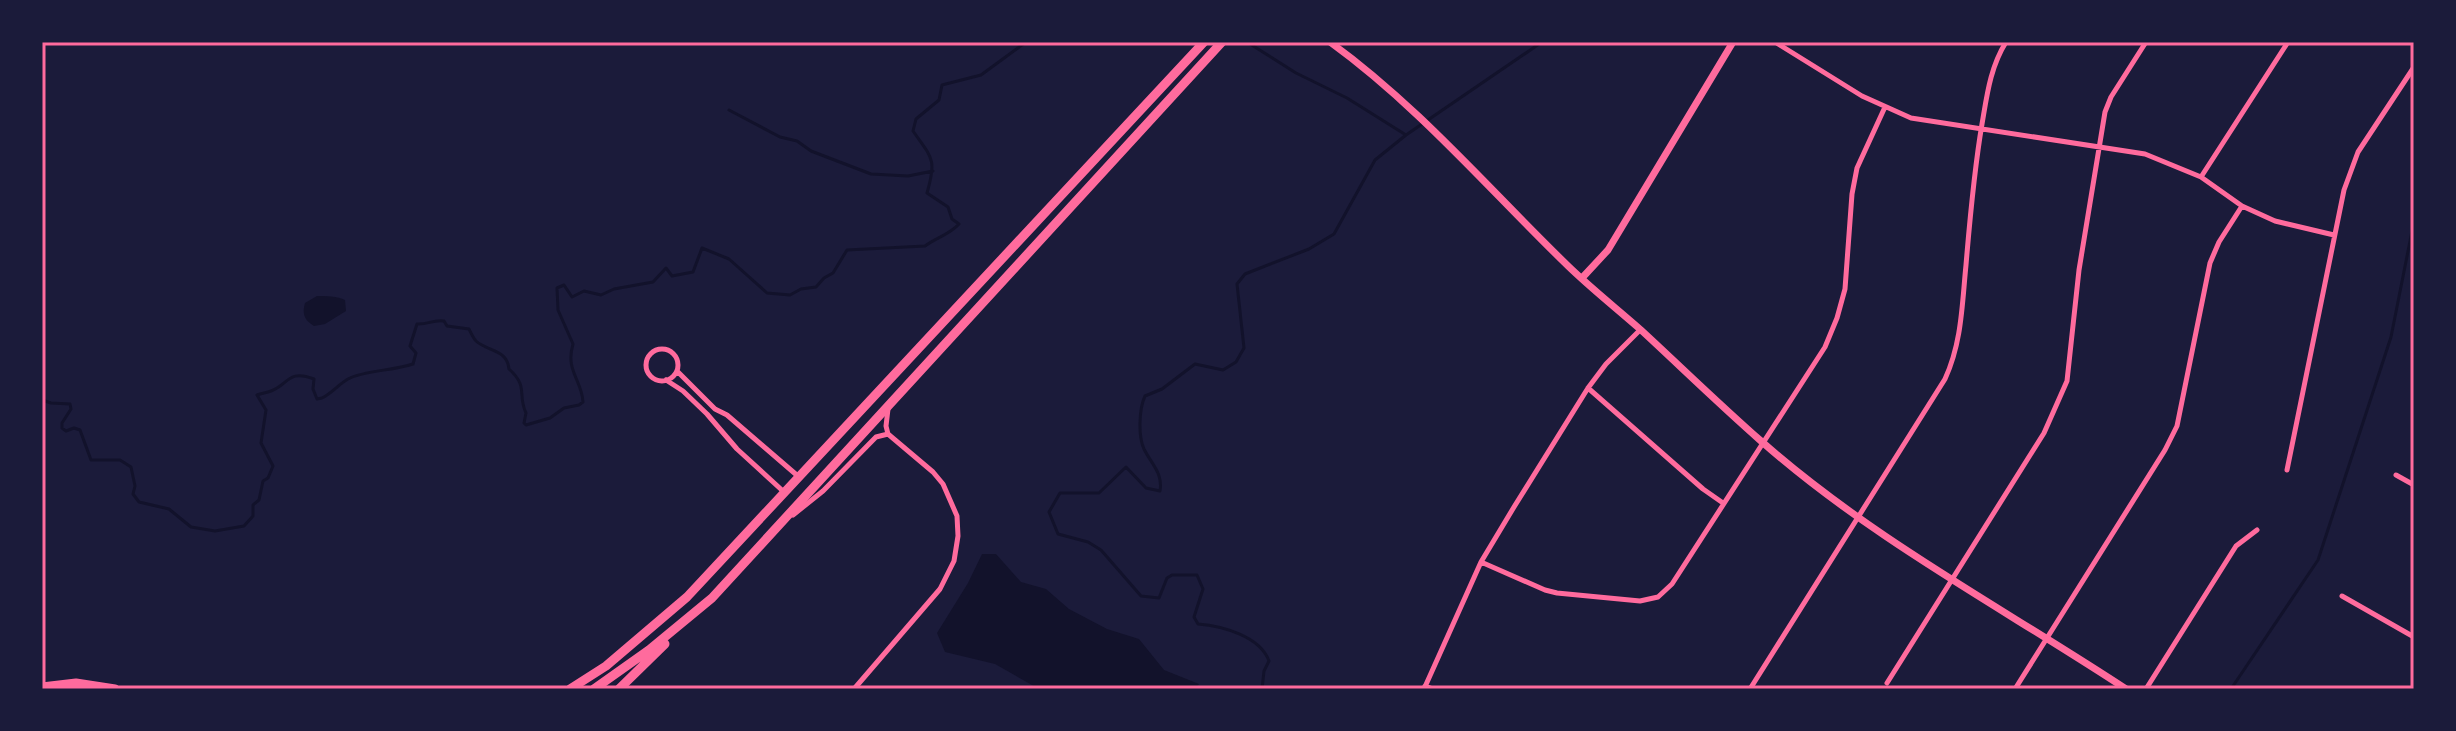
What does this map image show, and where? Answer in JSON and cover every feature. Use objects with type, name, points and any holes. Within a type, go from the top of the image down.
[{"type":"highway","points":[[570,689],[606,666],[687,597],[1204,42]]},
{"type":"highway","points":[[619,689],[784,522],[1222,42]]},
{"type":"highway","points":[[594,689],[649,650],[712,598]]},
{"type":"highway","points":[[42,687],[76,683],[115,689]]},
{"type":"main road","points":[[1330,42],[1418,114],[1582,278],[1762,442],[1825,495],[1857,519],[2126,689]]},
{"type":"main road","points":[[1582,278],[1608,250],[1733,42]]},
{"type":"street","points":[[1775,42],[1862,96],[1911,118],[2145,154],[2201,177],[2242,206],[2275,221],[2334,235]]},
{"type":"street","points":[[1750,689],[1945,379],[1955,357],[1975,164],[1988,85],[1995,59],[2006,42]]},
{"type":"street","points":[[1887,683],[2044,433],[2067,381],[2079,270],[2105,112],[2111,97],[2146,42]]},
{"type":"street","points":[[2201,177],[2288,42]]},
{"type":"street","points":[[2287,470],[2344,190],[2358,152],[2414,67]]},
{"type":"street","points":[[1481,562],[1557,593],[1640,601],[1658,597],[1672,584],[1825,347],[1845,289],[1852,194],[1857,168],[1885,107]]},
{"type":"street","points":[[2015,689],[2177,426],[2210,263],[2219,242],[2242,206]]},
{"type":"street","points":[[1433,689],[1424,687],[1481,562],[1588,388],[1606,364],[1640,330]]},
{"type":"street","points":[[785,493],[737,449],[683,391],[666,380],[655,379],[648,372],[646,363],[650,354],[659,349],[672,353],[677,361],[677,371],[715,409],[727,415],[800,478]]},
{"type":"street","points":[[666,380],[677,371]]},
{"type":"street","points":[[1588,388],[1723,503]]},
{"type":"street","points":[[854,689],[940,589],[954,561],[958,536],[957,516],[943,484],[888,434],[888,409]]},
{"type":"street","points":[[784,522],[823,491],[876,437],[888,434]]},
{"type":"street","points":[[2396,475],[2414,485]]},
{"type":"street","points":[[2146,689],[2236,546],[2257,530]]},
{"type":"street","points":[[2342,596],[2414,637]]},
{"type":"shaded area","points":[[317,296],[345,300],[346,311],[325,324],[314,326],[306,319],[304,310],[305,303]]},
{"type":"shaded area","points":[[982,554],[996,554],[1021,582],[1046,589],[1069,609],[1107,629],[1139,639],[1164,670],[1199,684],[1195,689],[1039,689],[995,664],[945,652],[937,633]]},
{"type":"waterway","points":[[42,400],[70,404],[71,409],[62,428],[66,431],[74,428],[80,430],[91,460],[120,460],[131,467],[135,486],[133,494],[139,502],[169,509],[191,527],[215,531],[244,526],[253,516],[253,505],[259,500],[263,481],[268,478],[273,466],[261,443],[266,410],[257,395],[271,391],[294,377],[305,376],[314,379],[313,389],[317,399],[355,376],[413,364],[416,353],[410,346],[417,324],[444,321],[447,326],[469,329],[476,341],[505,358],[519,381],[526,413],[524,423],[550,418],[564,408],[583,402],[572,368],[573,344],[558,310],[557,288],[564,285],[572,297],[584,291],[601,295],[614,289],[653,282],[666,268],[672,276],[693,272],[702,248],[729,259],[767,293],[790,295],[801,289],[816,287],[833,273],[847,250],[925,246],[955,228],[959,224],[952,219],[948,207],[927,193],[932,173],[931,159],[913,131],[916,119],[939,100],[942,85],[981,75],[1026,42]]},
{"type":"waterway","points":[[1247,42],[1406,135]]},
{"type":"waterway","points":[[1262,689],[1264,671],[1269,661],[1264,652],[1249,639],[1229,630],[1198,624],[1194,617],[1203,589],[1197,575],[1172,575],[1167,578],[1159,598],[1141,596],[1101,550],[1088,542],[1058,534],[1049,512],[1060,493],[1099,493],[1126,467],[1146,488],[1160,491],[1158,474],[1141,437],[1143,401],[1145,396],[1162,389],[1195,364],[1223,370],[1236,362],[1244,348],[1237,284],[1245,274],[1309,249],[1334,234],[1375,160],[1406,135],[1542,42]]},
{"type":"waterway","points":[[729,110],[780,137],[797,141],[811,151],[871,174],[908,176],[933,171]]},
{"type":"waterway","points":[[2231,689],[2318,560],[2391,337],[2414,221]]}]
